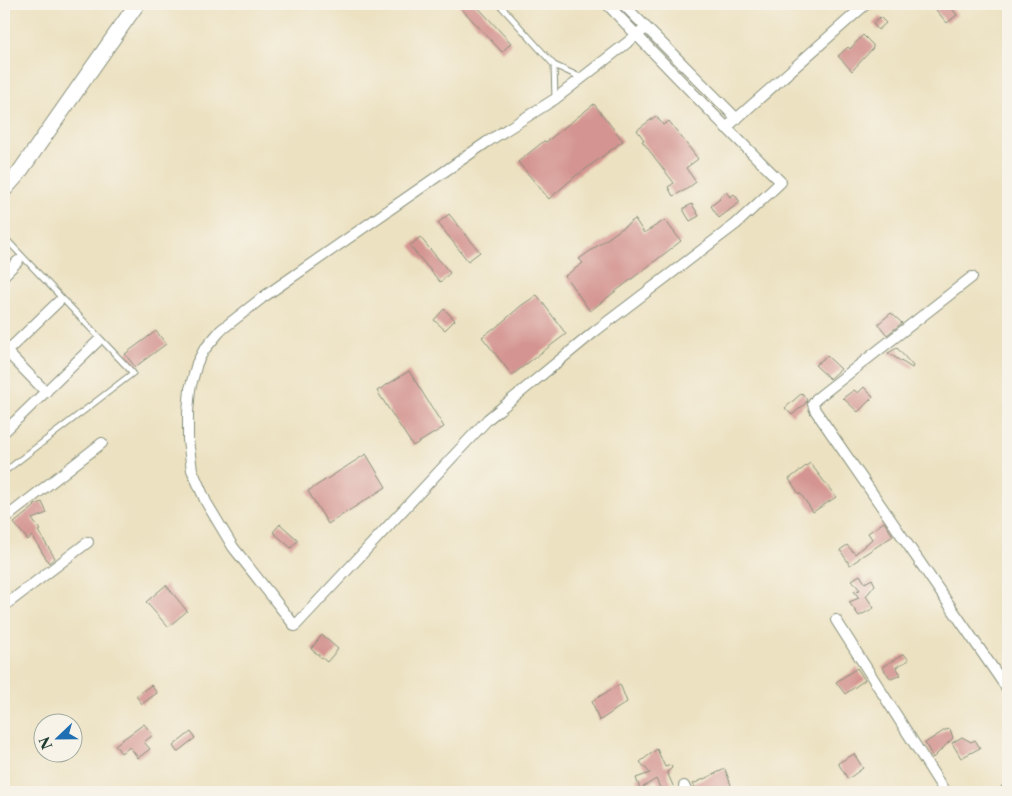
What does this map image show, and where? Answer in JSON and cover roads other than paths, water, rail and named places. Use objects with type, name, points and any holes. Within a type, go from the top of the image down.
[{"type":"main road","points":[[4,190],[18,174],[137,4]]},
{"type":"street","points":[[607,4],[637,35],[726,128],[781,182],[736,224],[594,332],[488,419],[295,626],[233,546],[206,502],[192,470],[188,440],[190,390],[197,363],[204,350],[220,330],[262,298],[487,142],[555,99],[582,78],[637,35],[646,28]]},
{"type":"street","points":[[623,4],[737,119]]},
{"type":"street","points":[[726,128],[866,4]]},
{"type":"street","points":[[4,275],[18,261]]},
{"type":"street","points":[[972,277],[816,399],[813,404],[815,410],[1008,690]]},
{"type":"street","points":[[46,392],[5,351],[58,302]]},
{"type":"street","points":[[5,431],[97,342]]},
{"type":"street","points":[[4,519],[102,443]]},
{"type":"street","points":[[4,606],[88,542]]},
{"type":"street","points":[[836,620],[944,792]]},
{"type":"lane","points":[[499,4],[554,64],[582,78]]},
{"type":"lane","points":[[554,64],[555,99]]},
{"type":"lane","points":[[4,237],[133,373],[4,472]]}]
